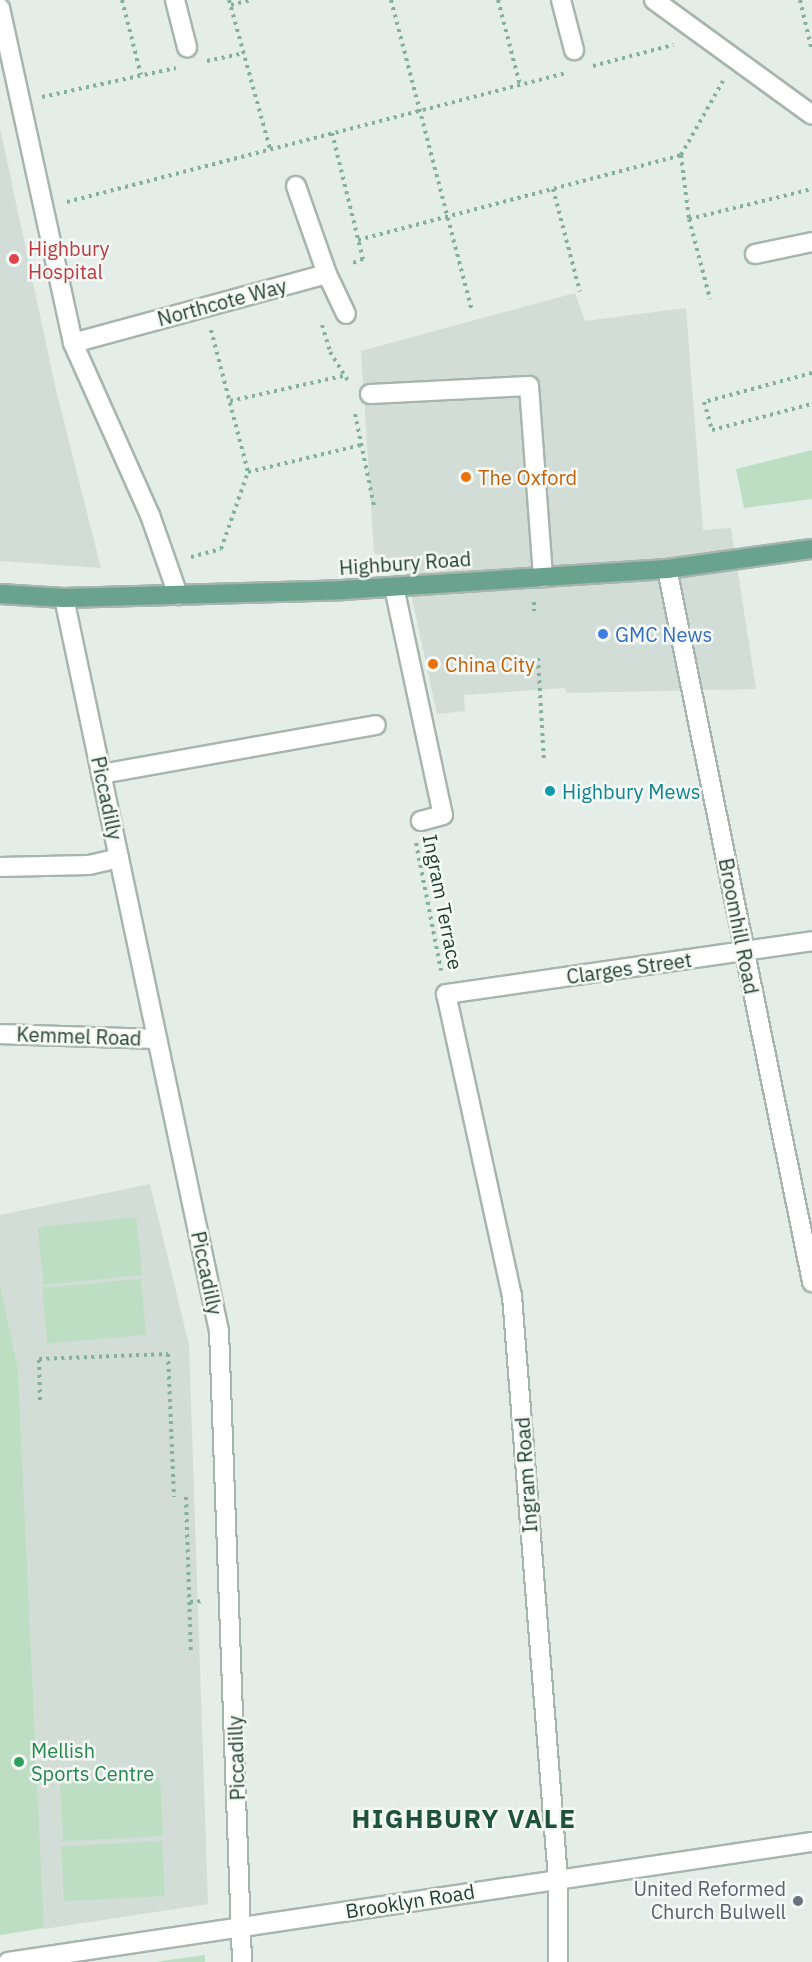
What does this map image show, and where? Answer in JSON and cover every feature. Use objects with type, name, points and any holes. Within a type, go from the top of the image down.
[{"type":"main road","name":"Highbury Road","points":[[0,594],[64,598],[394,587],[667,569],[812,549]]},
{"type":"street","points":[[175,0],[187,47]]},
{"type":"street","points":[[561,0],[574,50]]},
{"type":"street","points":[[654,0],[812,115]]},
{"type":"street","points":[[0,8],[73,343],[150,515],[178,595]]},
{"type":"street","points":[[296,186],[327,274],[346,314]]},
{"type":"street","points":[[755,254],[812,242]]},
{"type":"street","name":"Northcote Way","points":[[73,343],[327,274]]},
{"type":"street","points":[[370,394],[528,387],[543,577]]},
{"type":"street","name":"Broomhill Road","points":[[667,569],[744,951],[809,1250],[812,1282]]},
{"type":"street","points":[[394,587],[443,815],[421,821]]},
{"type":"street","name":"Piccadilly","points":[[64,598],[219,1331],[242,1962]]},
{"type":"street","points":[[101,774],[376,725]]},
{"type":"street","points":[[0,867],[89,865],[119,858]]},
{"type":"street","name":"Clarges Street","points":[[446,994],[812,941]]},
{"type":"street","name":"Ingram Road","points":[[446,994],[512,1296],[558,1879],[558,1962]]},
{"type":"street","name":"Kemmel Road","points":[[0,1034],[157,1038]]},
{"type":"street","name":"Brooklyn Road","points":[[8,1962],[812,1842]]},
{"type":"path","points":[[122,0],[141,75]]},
{"type":"path","points":[[251,0],[230,3],[270,149]]},
{"type":"path","points":[[391,0],[472,312]]},
{"type":"path","points":[[498,0],[520,85]]},
{"type":"path","points":[[800,0],[812,51]]},
{"type":"path","points":[[591,66],[702,35]]},
{"type":"path","points":[[202,62],[244,53]]},
{"type":"path","points":[[710,299],[689,219],[681,155],[735,59]]},
{"type":"path","points":[[20,102],[182,67]]},
{"type":"path","points":[[44,208],[569,72]]},
{"type":"path","points":[[327,274],[363,259],[332,133]]},
{"type":"path","points":[[358,240],[681,155]]},
{"type":"path","points":[[553,189],[580,292]]},
{"type":"path","points":[[689,219],[812,189]]},
{"type":"path","points":[[167,564],[221,549],[248,472],[205,307]]},
{"type":"path","points":[[812,373],[704,402],[712,430],[812,404]]},
{"type":"path","points":[[230,401],[347,375]]},
{"type":"path","points":[[248,472],[361,446]]},
{"type":"path","points":[[538,658],[544,761]]},
{"type":"path","name":"Ingram Terrace","points":[[421,821],[413,824],[446,994]]},
{"type":"path","points":[[40,1400],[39,1359],[168,1354],[174,1497]]},
{"type":"path","points":[[186,1497],[192,1654]]},
{"type":"path","points":[[190,1602],[204,1601]]},
{"type":"shaded area","name":"Highbury Hospital","points":[[0,128],[56,390],[101,568],[0,561]]},
{"type":"shaded area","points":[[575,293],[585,321],[686,308],[703,530],[731,528],[756,689],[567,693],[564,688],[464,695],[465,711],[437,714],[405,566],[374,553],[361,351]]},
{"type":"shaded area","points":[[150,1184],[189,1345],[208,1904],[44,1929],[18,1369],[0,1283],[0,1215]]},
{"type":"green space","points":[[812,450],[812,499],[744,508],[736,469]]},
{"type":"green space","points":[[136,1217],[142,1275],[44,1285],[38,1227]]},
{"type":"green space","points":[[141,1279],[146,1335],[47,1343],[42,1288]]},
{"type":"green space","name":"Mellish Sports Centre","points":[[0,1283],[18,1369],[44,1928],[0,1935]]},
{"type":"green space","points":[[160,1777],[163,1836],[63,1841],[60,1782]]},
{"type":"green space","points":[[162,1841],[165,1896],[64,1901],[61,1846]]},
{"type":"green space","points":[[205,1955],[205,1962],[154,1962]]},
{"type":"place","name":"Highbury Hospital","points":[[14,259]]},
{"type":"place","name":"The Oxford","points":[[466,477]]},
{"type":"place","name":"GMC News","points":[[603,634]]},
{"type":"place","name":"China City","points":[[433,664]]},
{"type":"place","name":"Highbury Mews","points":[[550,791]]},
{"type":"place","name":"Mellish Sports Centre","points":[[19,1762]]},
{"type":"place","name":"United Reformed Church Bulwell","points":[[798,1901]]},
{"type":"district","name":"HIGHBURY VALE","points":[[464,1819]]}]
